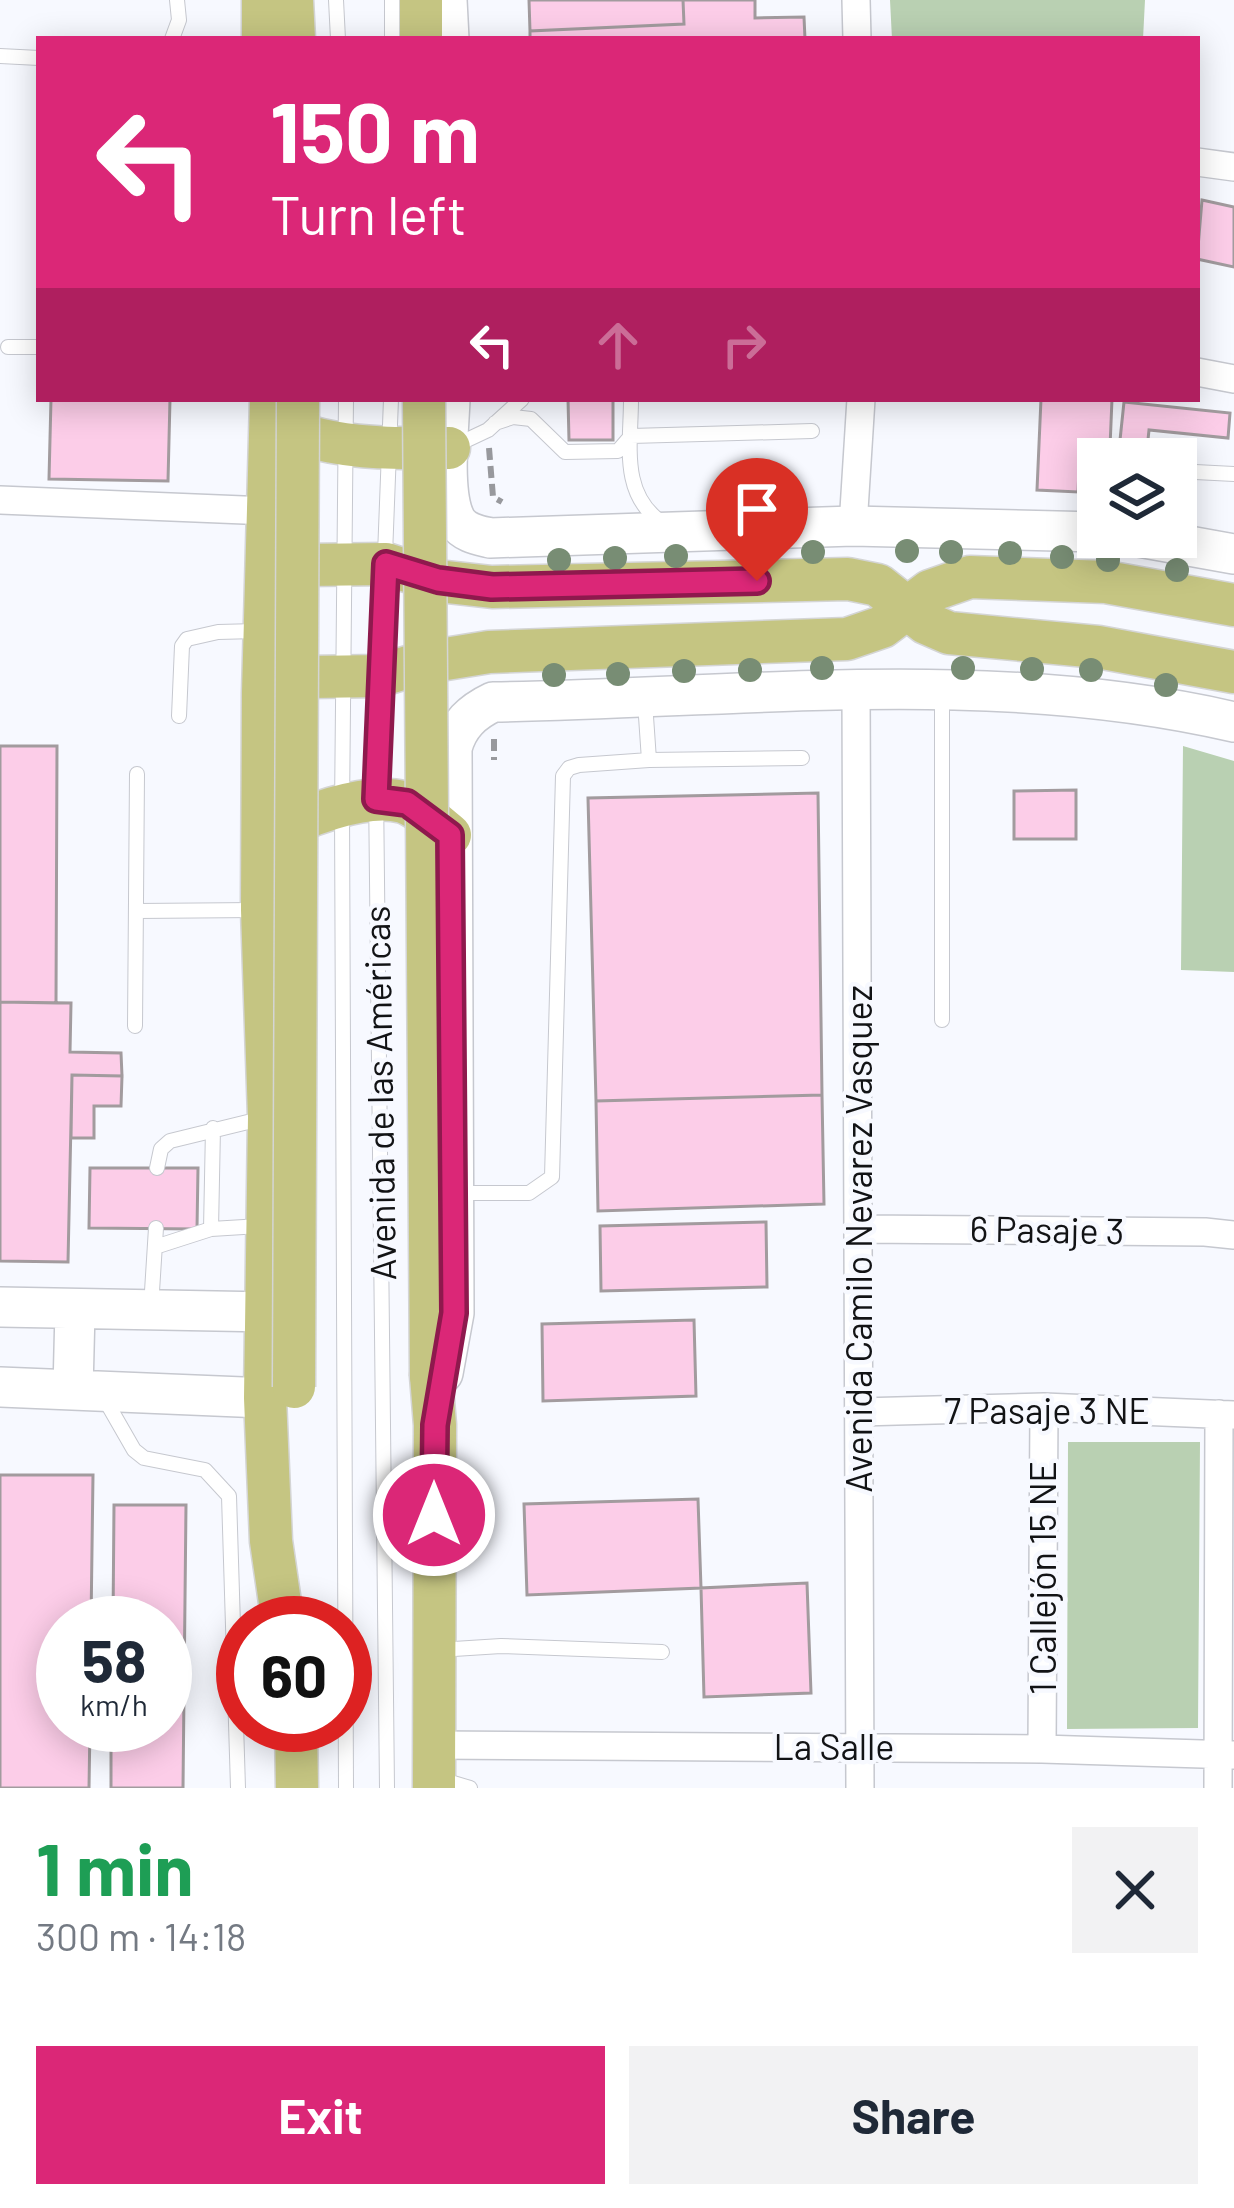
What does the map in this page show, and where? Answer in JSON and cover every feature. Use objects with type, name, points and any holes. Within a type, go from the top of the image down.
[{"type":"main road","points":[[263,0],[263,36]]},
{"type":"main road","points":[[292,0],[293,36]]},
{"type":"main road","points":[[421,0],[421,36]]},
{"type":"main road","points":[[447,0],[449,36]]},
{"type":"main road","name":"Avenida de las Américas","points":[[424,402],[435,1425],[432,1651],[443,1774]]},
{"type":"main road","points":[[450,402],[449,495],[456,520],[468,532],[500,522],[688,533],[853,526],[1077,531]]},
{"type":"main road","points":[[280,406],[285,429],[372,449],[449,448]]},
{"type":"main road","points":[[280,406],[268,511],[263,632],[262,910],[269,1117],[265,1312],[280,1392],[293,1596]]},
{"type":"main road","points":[[279,1596],[271,1541],[280,1392],[280,406]]},
{"type":"main road","points":[[1197,547],[1234,554]]},
{"type":"main road","points":[[267,555],[305,565],[365,564],[492,587],[848,579],[878,586],[926,623],[949,633],[1098,647],[1234,672]]},
{"type":"main road","points":[[263,693],[310,676],[361,676],[490,652],[848,639],[882,627],[930,591],[970,577],[1106,582],[1234,604]]},
{"type":"main road","points":[[644,697],[856,690],[1093,696],[1234,722]]},
{"type":"main road","name":"Avenida de las Américas","points":[[435,1425],[454,1313],[452,748],[457,732],[476,710],[493,701],[644,697]]},
{"type":"main road","points":[[264,839],[297,818],[359,804],[407,803],[450,835]]},
{"type":"main road","points":[[0,1307],[265,1312]]},
{"type":"main road","points":[[75,1311],[87,1390]]},
{"type":"main road","points":[[0,1387],[280,1392]]},
{"type":"main road","points":[[296,1752],[297,1788]]},
{"type":"street","points":[[856,0],[857,36]]},
{"type":"street","points":[[1200,161],[1234,167]]},
{"type":"street","points":[[1200,373],[1234,379]]},
{"type":"street","points":[[853,526],[861,402]]},
{"type":"street","points":[[0,500],[268,511]]},
{"type":"street","name":"Avenida Camilo Nevarez Vasquez","points":[[856,690],[860,1788]]},
{"type":"street","name":"6 Pasaje 3","points":[[861,1228],[1234,1235]]},
{"type":"street","name":"7 Pasaje 3 NE","points":[[860,1412],[1044,1408],[1226,1414]]},
{"type":"street","name":"1 Callejón 15 NE","points":[[1042,1749],[1044,1408]]},
{"type":"street","points":[[1217,1788],[1226,1754],[1226,1414]]},
{"type":"street","name":"La Salle","points":[[443,1774],[860,1747],[1226,1754]]},
{"type":"lane","points":[[173,36],[179,20],[177,0]]},
{"type":"lane","points":[[336,0],[338,36]]},
{"type":"lane","points":[[392,0],[392,36]]},
{"type":"lane","points":[[0,56],[36,58]]},
{"type":"lane","points":[[8,346],[36,346]]},
{"type":"lane","name":"Avenida de las Américas","points":[[346,402],[346,442],[365,564],[359,804],[387,1788]]},
{"type":"lane","name":"Avenida de las Américas","points":[[346,1788],[361,676],[365,564],[391,449],[391,402]]},
{"type":"lane","points":[[492,426],[519,402]]},
{"type":"lane","points":[[631,402],[631,482],[636,496],[646,511],[688,533]]},
{"type":"lane","points":[[449,448],[513,417],[531,419],[558,448],[572,453],[618,451],[631,436],[812,431]]},
{"type":"lane","points":[[1197,472],[1234,474]]},
{"type":"lane","points":[[179,716],[182,646],[187,639],[218,632],[263,632]]},
{"type":"lane","points":[[942,692],[942,1020]]},
{"type":"lane","points":[[644,697],[649,760]]},
{"type":"lane","points":[[453,1192],[529,1193],[552,1177],[562,776],[568,768],[649,760],[802,758]]},
{"type":"lane","points":[[135,1026],[136,774]]},
{"type":"lane","points":[[137,911],[262,910]]},
{"type":"lane","points":[[157,1168],[161,1149],[170,1141],[269,1117]]},
{"type":"lane","points":[[211,1228],[213,1129]]},
{"type":"lane","points":[[155,1247],[211,1228],[269,1226]]},
{"type":"lane","points":[[151,1311],[156,1228]]},
{"type":"lane","points":[[87,1390],[144,1458],[205,1470],[230,1496],[238,1788]]},
{"type":"lane","points":[[432,1651],[501,1646],[662,1652]]},
{"type":"path","points":[[492,426],[493,496],[500,522]]},
{"type":"green space","points":[[890,0],[1145,0],[1143,36],[892,36]]},
{"type":"green space","points":[[1183,746],[1234,761],[1234,972],[1181,970]]},
{"type":"green space","points":[[1068,1442],[1200,1442],[1198,1728],[1067,1729]]},
{"type":"building","points":[[529,0],[683,0],[684,24],[530,31]]},
{"type":"building","points":[[683,0],[755,0],[755,18],[804,17],[805,36],[530,36],[530,31],[684,24]]},
{"type":"building","points":[[1202,200],[1234,207],[1234,267],[1200,260]]},
{"type":"building","points":[[51,402],[170,402],[168,481],[49,479]]},
{"type":"building","points":[[568,402],[613,402],[613,440],[569,440]]},
{"type":"building","points":[[1041,402],[1112,402],[1110,438],[1077,438],[1077,492],[1037,490]]},
{"type":"building","points":[[1124,402],[1230,413],[1228,438],[1149,430],[1148,438],[1120,438]]},
{"type":"building","points":[[0,746],[57,746],[56,1003],[0,1002]]},
{"type":"building","points":[[1076,790],[1076,839],[1014,839],[1014,791]]},
{"type":"building","points":[[818,793],[822,1095],[596,1101],[588,798]]},
{"type":"building","points":[[0,1002],[71,1003],[70,1052],[121,1053],[122,1076],[72,1075],[68,1262],[0,1261]]},
{"type":"building","points":[[72,1075],[122,1076],[121,1106],[94,1106],[94,1138],[71,1138]]},
{"type":"building","points":[[822,1095],[824,1204],[598,1211],[596,1101]]},
{"type":"building","points":[[90,1168],[198,1168],[197,1229],[89,1228]]},
{"type":"building","points":[[766,1222],[767,1287],[601,1291],[600,1226]]},
{"type":"building","points":[[694,1320],[696,1396],[543,1401],[542,1324]]},
{"type":"building","points":[[0,1475],[93,1475],[91,1596],[36,1596],[36,1752],[90,1752],[89,1788],[0,1788]]},
{"type":"building","points":[[698,1499],[701,1588],[527,1595],[524,1504]]},
{"type":"building","points":[[114,1505],[186,1505],[185,1596],[113,1596]]},
{"type":"building","points":[[807,1583],[811,1693],[704,1697],[701,1588]]},
{"type":"building","points":[[111,1752],[183,1752],[183,1788],[111,1788]]},
{"type":"route","points":[[434,1515],[435,1425],[454,1313],[450,835],[407,803],[376,799],[386,564],[438,580],[492,587],[757,581]]}]
